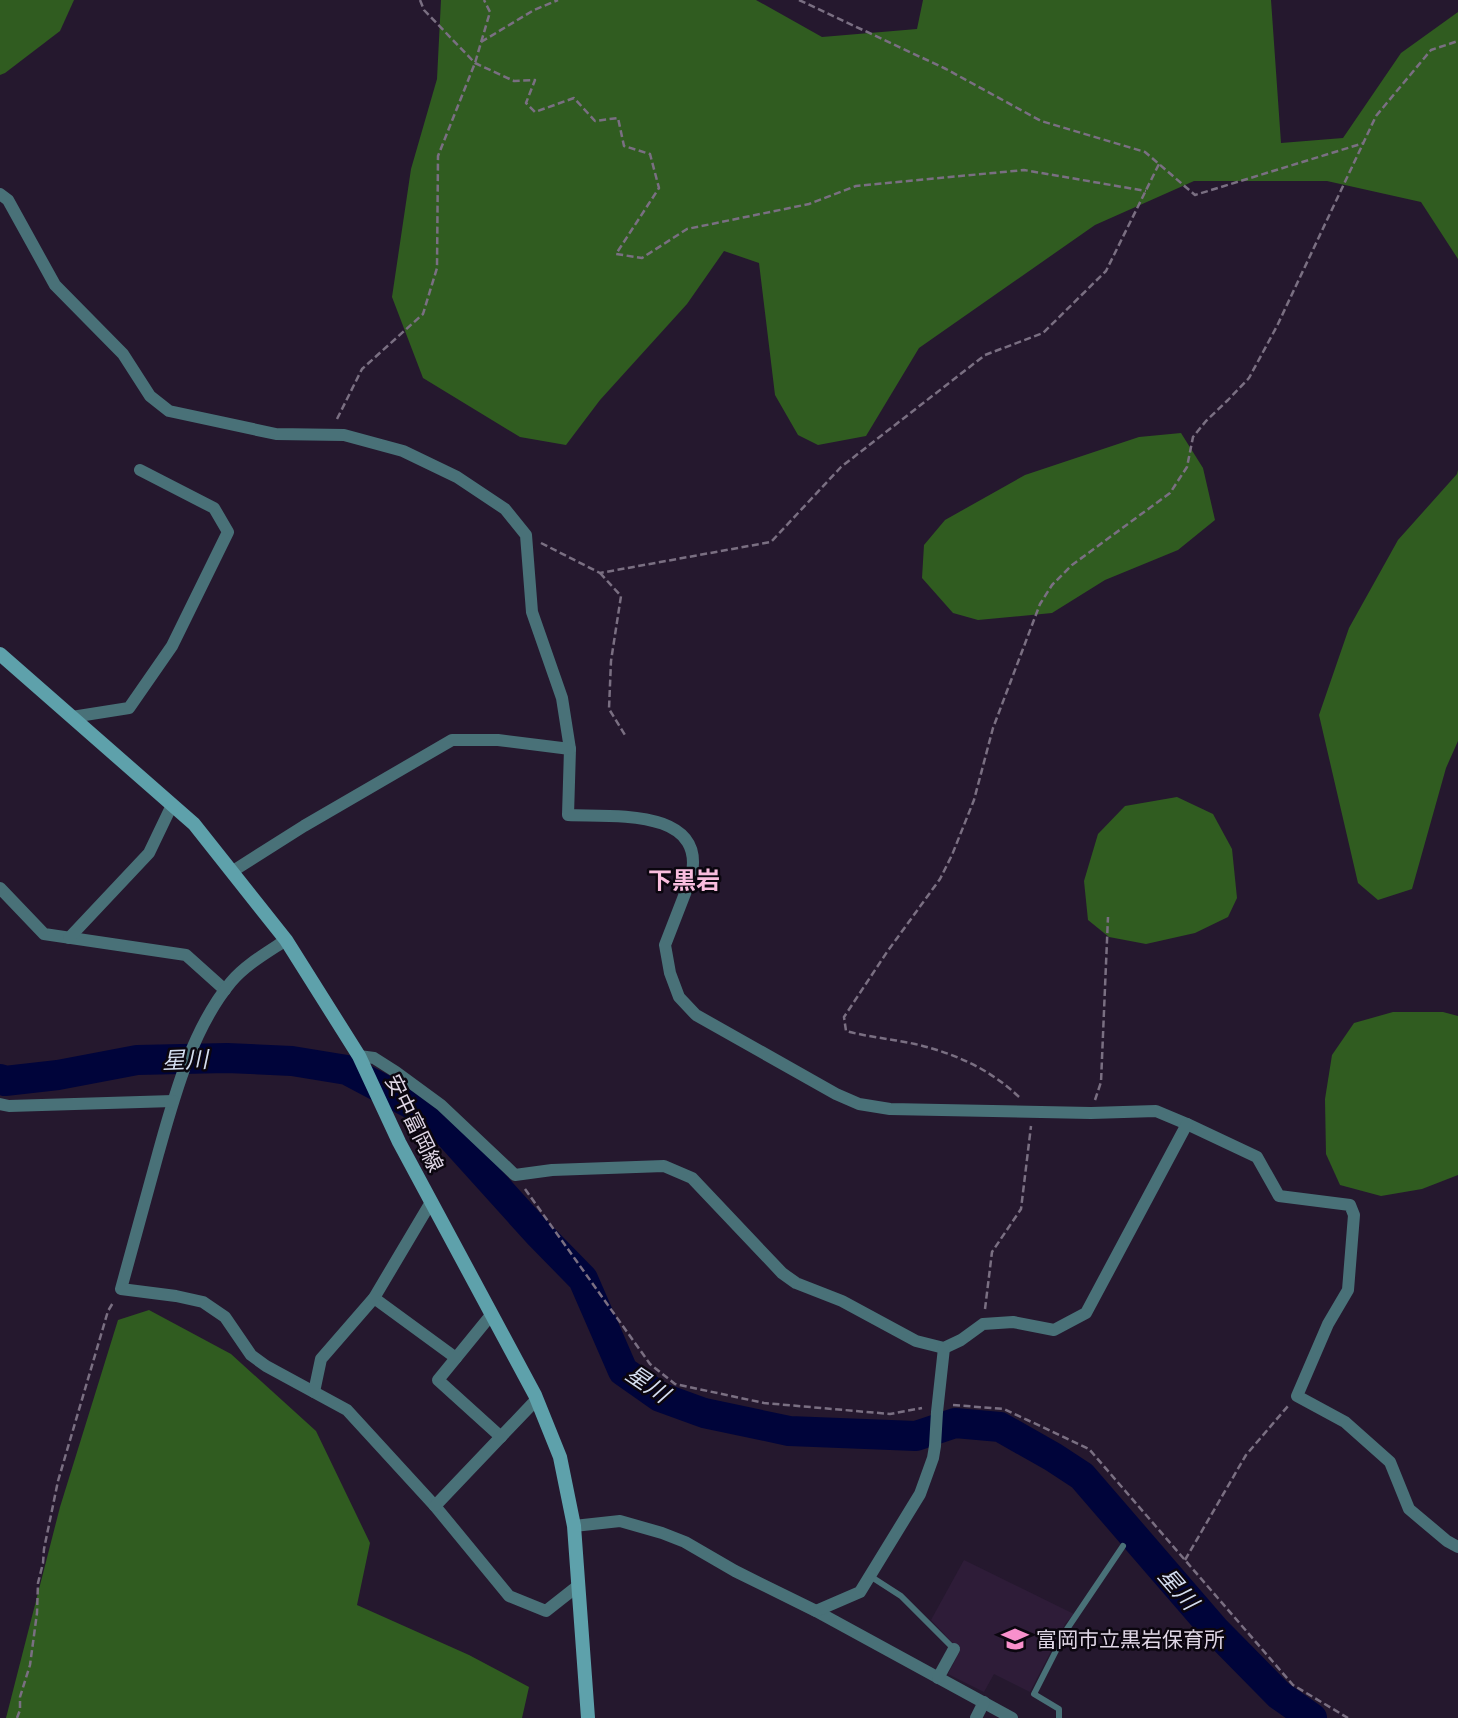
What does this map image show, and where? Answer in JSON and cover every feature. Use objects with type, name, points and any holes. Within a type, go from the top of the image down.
[{"type":"main road","name":"安中富岡線","points":[[0,654],[194,824],[286,940],[361,1059],[399,1142],[536,1399],[560,1457],[574,1526],[588,1718]]},
{"type":"street","points":[[0,194],[8,200],[55,285],[123,354],[150,396],[169,411],[275,434],[344,435],[403,451],[457,477],[505,509],[526,535],[532,612],[562,698],[570,749],[568,815],[648,819],[678,831],[692,849],[691,878],[665,945],[670,973],[679,997],[696,1015],[836,1094],[859,1104],[890,1109],[1091,1113],[1156,1111],[1257,1157],[1279,1196],[1350,1205],[1354,1215],[1348,1290],[1328,1324],[1297,1396],[1345,1422],[1390,1462],[1409,1509],[1458,1547]]},
{"type":"street","points":[[72,717],[129,709],[172,646],[228,532],[214,508],[139,470]]},
{"type":"street","points":[[233,871],[304,826],[452,740],[498,740],[570,749]]},
{"type":"street","points":[[69,938],[149,853],[172,805]]},
{"type":"street","points":[[0,888],[44,934],[186,955],[225,990]]},
{"type":"street","points":[[286,940],[232,979],[216,1002],[198,1037],[173,1101],[121,1289],[203,1302],[225,1317],[251,1355],[347,1410],[435,1506],[509,1597],[545,1611],[579,1585]]},
{"type":"street","points":[[361,1059],[374,1058],[441,1105],[515,1175],[552,1170],[664,1166],[692,1178],[782,1273],[796,1283],[842,1301],[916,1341],[944,1348],[983,1324],[1013,1322],[1054,1330],[1086,1313],[1187,1124]]},
{"type":"street","points":[[0,1104],[9,1106],[173,1101]]},
{"type":"street","points":[[314,1392],[321,1359],[374,1298],[431,1202]]},
{"type":"street","points":[[374,1298],[456,1358]]},
{"type":"street","points":[[491,1315],[438,1380],[501,1437]]},
{"type":"street","points":[[816,1611],[860,1592],[920,1494],[936,1446],[944,1348]]},
{"type":"street","points":[[435,1506],[536,1399]]},
{"type":"street","points":[[574,1526],[621,1521],[685,1542],[1012,1718]]},
{"type":"street","points":[[938,1678],[954,1649]]},
{"type":"street","points":[[976,1718],[984,1702]]},
{"type":"lane","points":[[1059,1718],[1059,1709],[1034,1694],[1067,1629],[1123,1546]]},
{"type":"lane","points":[[870,1576],[901,1596],[954,1649]]},
{"type":"path","points":[[420,0],[424,10],[475,64],[514,81],[535,80],[526,103],[535,112],[574,98],[595,121],[618,118],[624,146],[650,154],[659,188],[616,254],[642,258],[687,229],[810,204],[856,186],[1024,170],[1146,191]]},
{"type":"path","points":[[329,435],[362,369],[423,314],[437,268],[438,156],[475,64],[490,12],[484,0]]},
{"type":"path","points":[[481,41],[534,10],[558,0]]},
{"type":"path","points":[[799,0],[946,69],[1041,121],[1145,152],[1195,195],[1363,143]]},
{"type":"path","points":[[983,1324],[992,1252],[1021,1209],[1033,1112],[1005,1084],[972,1062],[915,1044],[865,1037],[846,1031],[844,1017],[940,879],[952,855],[974,800],[993,728],[1040,604],[1052,585],[1072,565],[1170,493],[1187,467],[1193,437],[1249,378],[1278,326],[1376,116],[1431,50],[1458,41]]},
{"type":"path","points":[[600,573],[771,542],[841,467],[985,355],[1043,333],[1106,271],[1159,164]]},
{"type":"path","points":[[526,535],[600,573],[621,596],[611,661],[610,709],[625,735]]},
{"type":"path","points":[[1091,1113],[1101,1082],[1108,917]]},
{"type":"path","points":[[17,1718],[30,1665],[38,1583],[58,1481],[108,1311],[121,1289]]},
{"type":"path","points":[[1185,1560],[1247,1455],[1297,1396]]},
{"type":"shaded area","points":[[964,1560],[1074,1614],[1065,1624],[1030,1692],[994,1674],[984,1692],[948,1674],[960,1651],[931,1620]]},
{"type":"green space","points":[[0,0],[74,0],[60,31],[0,75]]},
{"type":"green space","points":[[441,0],[756,0],[822,37],[917,29],[923,0],[1271,0],[1281,143],[1343,138],[1401,53],[1458,12],[1458,259],[1421,202],[1327,181],[1194,181],[1095,225],[919,348],[866,436],[818,445],[798,435],[775,395],[759,263],[724,251],[687,304],[600,400],[566,445],[520,437],[423,378],[392,297],[411,169],[437,79]]},
{"type":"green space","points":[[1181,433],[1203,468],[1215,520],[1178,550],[1105,580],[1052,613],[978,620],[953,613],[922,578],[924,545],[945,520],[1025,475],[1139,437]]},
{"type":"green space","points":[[1458,470],[1458,741],[1446,768],[1412,889],[1378,900],[1358,883],[1319,715],[1349,628],[1398,540]]},
{"type":"green space","points":[[1177,797],[1213,814],[1232,849],[1237,898],[1228,917],[1195,933],[1146,944],[1109,937],[1088,920],[1084,881],[1098,834],[1125,806]]},
{"type":"green space","points":[[1393,1012],[1443,1012],[1458,1016],[1458,1175],[1422,1189],[1381,1196],[1340,1185],[1326,1154],[1325,1099],[1332,1055],[1354,1023]]},
{"type":"green space","points":[[149,1310],[231,1354],[316,1431],[370,1543],[357,1605],[469,1655],[529,1687],[522,1718],[6,1718],[60,1507],[118,1320]]},
{"type":"waterway","name":"星川","points":[[0,1079],[5,1081],[58,1075],[137,1060],[227,1058],[292,1061],[347,1070],[436,1120],[583,1279],[623,1371],[660,1397],[704,1413],[789,1431],[916,1436],[955,1423],[1000,1427],[1082,1476],[1215,1630],[1279,1695],[1312,1718]]},
{"type":"place","name":"富岡市立黒岩保育所","points":[[1015,1639]]},
{"type":"district","name":"下黒岩","points":[[684,880]]}]
